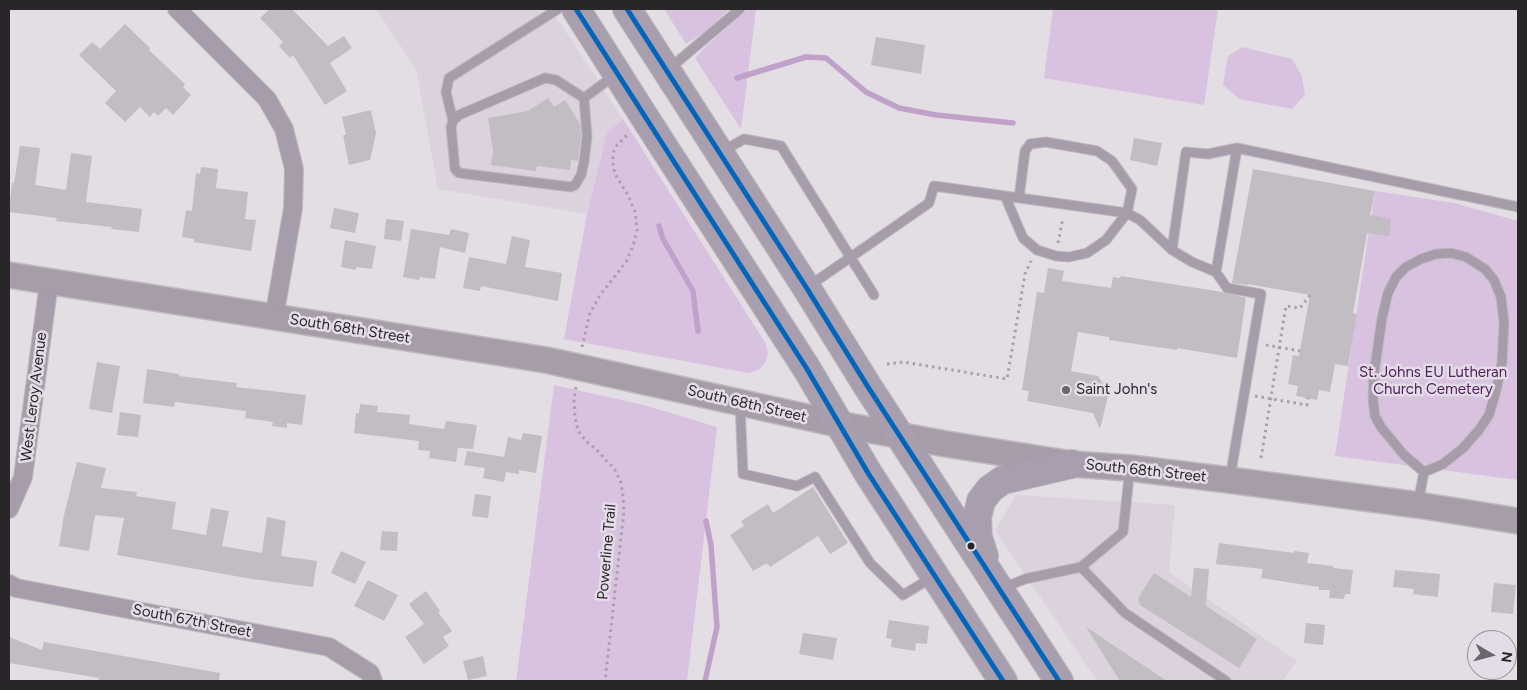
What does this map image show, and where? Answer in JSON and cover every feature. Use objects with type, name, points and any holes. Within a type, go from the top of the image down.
[{"type":"main road","points":[[576,9],[807,369],[838,424],[1002,681]]},
{"type":"main road","points":[[627,9],[668,70],[900,436],[1059,681]]},
{"type":"main road","points":[[996,584],[978,537],[977,518],[981,501],[990,489],[1003,480],[1072,464]]},
{"type":"street","points":[[177,9],[267,100],[284,129],[294,169],[293,208],[274,318]]},
{"type":"street","name":"South 68th Street","points":[[9,275],[546,360],[900,436],[1072,464],[1130,468],[1229,480],[1518,522]]},
{"type":"street","name":"West Leroy Avenue","points":[[9,509],[23,477],[49,282]]},
{"type":"street","name":"South 67th Street","points":[[9,584],[16,588],[329,647],[371,677]]},
{"type":"lane","points":[[558,9],[449,78],[446,92],[453,120],[451,128],[455,169],[459,173],[571,187],[575,185],[584,162],[587,136],[584,98]]},
{"type":"lane","points":[[668,70],[740,9]]},
{"type":"lane","points":[[584,98],[617,73]]},
{"type":"lane","points":[[453,120],[459,115],[546,78],[556,80],[584,98]]},
{"type":"lane","points":[[720,152],[744,139],[781,146],[874,295]]},
{"type":"lane","points":[[1005,196],[1023,238],[1037,250],[1056,256],[1069,257],[1088,253],[1106,240],[1127,213],[1132,190],[1112,162],[1097,151],[1046,142],[1030,144],[1025,151],[1019,198]]},
{"type":"lane","points":[[1216,272],[1238,148]]},
{"type":"lane","points":[[1172,250],[1186,152],[1208,154],[1238,148],[1518,207]]},
{"type":"lane","points":[[806,287],[929,203],[934,186],[1127,213],[1140,220],[1172,250],[1192,262],[1216,272],[1227,288],[1261,294],[1229,480]]},
{"type":"lane","points":[[1450,253],[1466,258],[1485,269],[1494,280],[1501,297],[1503,314],[1502,362],[1489,415],[1479,430],[1463,448],[1443,464],[1424,472],[1404,455],[1381,427],[1375,416],[1373,400],[1374,374],[1382,318],[1388,293],[1396,277],[1406,267],[1421,259],[1436,254],[1450,253]]},
{"type":"lane","points":[[740,402],[743,474],[797,486],[815,477],[870,563],[902,595],[934,576]]},
{"type":"lane","points":[[996,584],[1081,567],[1123,532],[1130,468]]},
{"type":"lane","points":[[1418,506],[1424,472]]},
{"type":"lane","points":[[1081,567],[1124,613],[1226,681]]},
{"type":"path","name":"Powerline Trail","points":[[605,681],[624,511],[623,496],[621,483],[615,470],[578,431],[574,400],[590,313],[600,295],[626,262],[634,246],[637,230],[635,212],[629,197],[615,174],[613,164],[613,153],[625,136]]},
{"type":"path","points":[[1056,256],[1065,205]]},
{"type":"path","points":[[887,364],[903,362],[1007,379],[1025,274],[1031,261]]},
{"type":"path","points":[[1261,458],[1286,306],[1300,308],[1310,295]]},
{"type":"path","points":[[1252,343],[1300,351]]},
{"type":"path","points":[[1243,394],[1307,405],[1308,398]]},
{"type":"shaded area","points":[[376,9],[551,9],[623,119],[607,133],[587,214],[438,189],[416,69]]},
{"type":"shaded area","points":[[1016,495],[1175,505],[1169,572],[1297,661],[1282,681],[1097,681],[995,530]]},
{"type":"green space","points":[[664,9],[730,9],[705,32],[686,44]]},
{"type":"green space","points":[[748,9],[756,9],[741,129],[695,58]]},
{"type":"green space","points":[[1053,9],[1218,9],[1204,105],[1044,78]]},
{"type":"green space","points":[[1242,47],[1292,59],[1302,76],[1305,95],[1292,109],[1239,99],[1223,85],[1228,56]]},
{"type":"green space","points":[[623,119],[766,344],[768,354],[765,363],[758,370],[749,373],[564,339],[587,214],[607,133]]},
{"type":"green space","name":"St. Johns EU Lutheran Church Cemetery","points":[[1375,191],[1454,203],[1518,221],[1518,480],[1335,456]]},
{"type":"green space","points":[[554,385],[644,405],[717,427],[687,681],[516,681]]},
{"type":"building","points":[[270,9],[292,9],[328,46],[344,36],[352,48],[330,63],[347,91],[325,105],[293,55],[290,58],[279,46],[283,42],[260,18]]},
{"type":"building","points":[[125,24],[185,84],[183,87],[191,95],[173,115],[166,108],[158,116],[154,112],[150,117],[140,107],[125,122],[105,103],[116,91],[79,55],[92,42],[100,49]]},
{"type":"building","points":[[876,37],[925,45],[921,74],[871,65]]},
{"type":"building","points":[[548,98],[554,107],[565,100],[580,124],[581,136],[578,161],[571,160],[570,170],[537,166],[536,171],[491,165],[493,150],[488,118],[528,111]]},
{"type":"building","points":[[371,110],[376,133],[370,160],[349,165],[343,135],[346,135],[342,117]]},
{"type":"building","points":[[1134,138],[1162,143],[1157,166],[1130,160]]},
{"type":"building","points":[[20,146],[40,148],[35,185],[66,190],[71,153],[92,156],[86,202],[142,209],[139,232],[56,221],[57,218],[9,212],[12,183],[14,183]]},
{"type":"building","points":[[201,167],[218,169],[216,188],[248,192],[245,219],[256,220],[251,251],[194,242],[194,239],[182,237],[186,210],[192,211],[196,173],[200,174]]},
{"type":"building","points":[[1253,169],[1375,191],[1370,215],[1391,219],[1389,236],[1367,233],[1353,313],[1357,314],[1348,366],[1335,364],[1330,392],[1319,390],[1317,400],[1296,396],[1298,386],[1288,384],[1293,355],[1299,356],[1310,295],[1232,283]]},
{"type":"building","points":[[334,208],[359,213],[355,233],[330,228]]},
{"type":"building","points":[[386,219],[404,221],[401,241],[384,239]]},
{"type":"building","points":[[411,229],[449,235],[451,229],[469,233],[465,253],[440,247],[435,279],[420,277],[419,280],[403,277]]},
{"type":"building","points":[[512,236],[530,240],[525,267],[562,273],[558,301],[481,286],[480,291],[463,288],[469,257],[506,264]]},
{"type":"building","points":[[345,240],[376,246],[372,269],[356,267],[356,270],[341,267]]},
{"type":"building","points":[[1048,268],[1064,271],[1062,281],[1111,288],[1113,277],[1120,278],[1121,276],[1222,292],[1246,298],[1237,358],[1177,348],[1177,350],[1109,340],[1109,337],[1078,332],[1071,371],[1098,376],[1109,392],[1100,429],[1093,413],[1027,401],[1029,391],[1022,390],[1037,292],[1044,293]]},
{"type":"building","points":[[97,362],[120,366],[112,413],[89,409]]},
{"type":"building","points":[[147,369],[179,374],[179,376],[237,383],[236,387],[306,395],[302,425],[287,423],[287,428],[272,426],[273,422],[245,418],[246,411],[175,402],[174,407],[143,403]]},
{"type":"building","points":[[360,404],[378,406],[377,412],[410,415],[409,424],[444,429],[446,421],[477,425],[473,449],[458,448],[456,462],[429,458],[430,451],[418,450],[419,441],[354,433],[356,413],[359,413]]},
{"type":"building","points":[[120,412],[141,415],[138,437],[117,435]]},
{"type":"building","points":[[523,433],[542,436],[536,473],[519,470],[519,474],[506,472],[504,482],[483,478],[485,468],[464,465],[467,451],[504,457],[508,437],[521,440]]},
{"type":"building","points":[[77,462],[106,468],[101,488],[137,492],[136,496],[176,502],[172,529],[206,535],[211,508],[229,511],[222,546],[262,553],[267,517],[286,521],[281,556],[317,561],[313,587],[252,579],[117,555],[124,518],[95,515],[89,551],[59,546],[64,515]]},
{"type":"building","points":[[813,487],[848,543],[830,554],[818,536],[770,567],[767,563],[753,571],[730,535],[744,526],[741,521],[768,504],[773,513]]},
{"type":"building","points":[[475,494],[491,496],[488,518],[472,516]]},
{"type":"building","points":[[382,531],[398,532],[397,551],[380,550]]},
{"type":"building","points":[[1219,543],[1294,553],[1294,551],[1309,553],[1307,563],[1353,570],[1350,594],[1345,594],[1344,599],[1329,598],[1330,590],[1319,590],[1319,587],[1261,578],[1263,569],[1216,564]]},
{"type":"building","points":[[341,551],[366,562],[355,584],[331,573]]},
{"type":"building","points":[[1194,568],[1209,569],[1206,606],[1257,639],[1239,668],[1140,605],[1138,598],[1154,573],[1191,597]]},
{"type":"building","points":[[1395,570],[1440,574],[1438,597],[1413,594],[1414,589],[1393,587]]},
{"type":"building","points":[[368,580],[398,595],[384,621],[354,606]]},
{"type":"building","points":[[1494,583],[1516,585],[1513,614],[1491,612]]},
{"type":"building","points":[[426,591],[452,631],[443,637],[449,646],[424,664],[405,637],[424,624],[409,604]]},
{"type":"building","points":[[889,620],[929,626],[927,644],[916,643],[915,651],[891,647],[892,639],[886,638]]},
{"type":"building","points":[[1306,623],[1325,625],[1323,645],[1304,643]]},
{"type":"building","points":[[1086,627],[1167,681],[1120,681]]},
{"type":"building","points":[[803,633],[837,638],[833,660],[799,654]]},
{"type":"building","points":[[9,637],[42,650],[44,642],[220,673],[219,681],[98,681],[99,678],[9,663]]},
{"type":"building","points":[[483,656],[487,676],[468,680],[463,661]]},
{"type":"waterway","points":[[737,78],[806,57],[826,58],[866,92],[899,108],[936,115],[1013,123]]},
{"type":"waterway","points":[[659,226],[663,239],[693,291],[698,331]]},
{"type":"waterway","points":[[705,681],[717,627],[711,545],[706,521]]},
{"type":"transit line","points":[[576,9],[807,369],[868,473],[1003,681]]},
{"type":"transit line","points":[[627,9],[868,387],[1059,681]]},
{"type":"place","name":"Saint John's","points":[[1066,390]]}]
